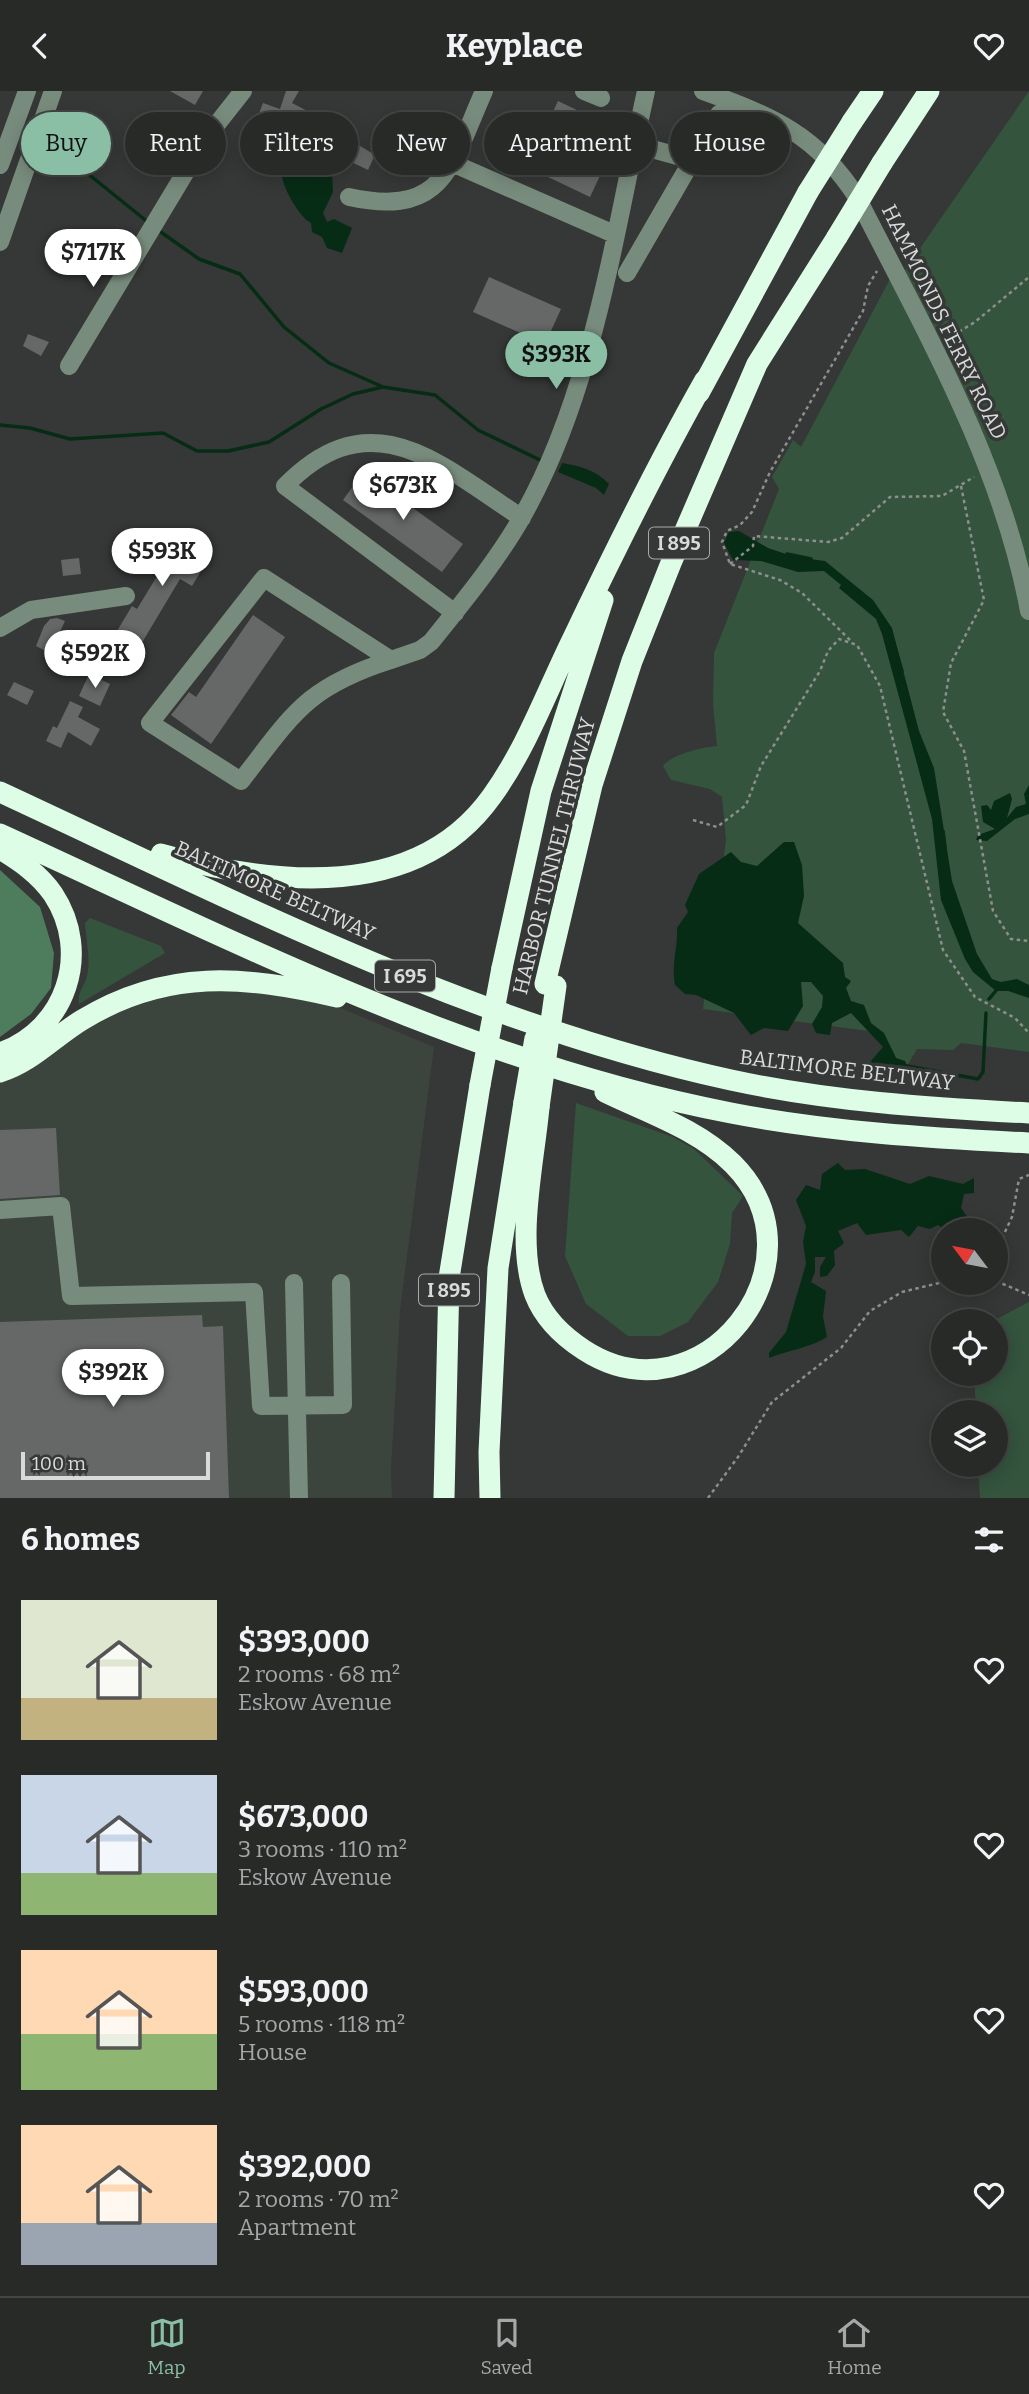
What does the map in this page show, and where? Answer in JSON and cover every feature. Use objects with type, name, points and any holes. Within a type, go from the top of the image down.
[{"type":"highway","name":"HARBOR TUNNEL THRUWAY","points":[[444,1498],[450,1277],[480,1085],[502,968],[541,791],[602,605],[705,380],[808,192],[873,91]]},
{"type":"highway","name":"HARBOR TUNNEL THRUWAY","points":[[490,1498],[489,1452],[498,1268],[531,1104],[572,871],[593,785],[632,661],[714,459],[757,364],[929,91]]},
{"type":"highway","points":[[92,835],[220,871],[292,879],[373,871],[405,863],[454,836],[475,817],[508,771],[642,492],[705,380]]},
{"type":"highway","name":"BALTIMORE BELTWAY","points":[[0,792],[383,966],[475,1004],[595,1044],[732,1080],[821,1096],[1029,1113]]},
{"type":"highway","name":"I 695","points":[[0,834],[255,951],[398,1011],[559,1070],[732,1114],[885,1133],[1029,1143]]},
{"type":"highway","points":[[0,849],[34,872],[52,894],[66,922],[72,952],[68,985],[55,1012],[36,1034],[0,1053]]},
{"type":"highway","points":[[0,1072],[23,1063],[100,1010],[172,985],[212,979],[254,980],[398,1011]]},
{"type":"highway","points":[[531,1104],[528,1269],[536,1297],[551,1320],[567,1338],[588,1352],[628,1367],[671,1366],[696,1358],[718,1346],[747,1315],[764,1276],[767,1255],[764,1218],[748,1183],[723,1155],[696,1136],[559,1070]]},
{"type":"street","points":[[10,91],[15,123]]},
{"type":"street","points":[[0,165],[27,91]]},
{"type":"street","points":[[0,242],[53,91]]},
{"type":"street","points":[[69,366],[206,138],[243,91]]},
{"type":"street","points":[[470,122],[484,91]]},
{"type":"street","points":[[641,112],[646,91]]},
{"type":"street","name":"HAMMONDS FERRY ROAD","points":[[704,91],[742,98],[784,124],[827,156],[858,199],[891,262],[989,470],[1010,525],[1029,611]]},
{"type":"street","points":[[470,171],[614,234]]},
{"type":"street","points":[[349,197],[390,204],[408,202],[438,184],[444,175]]},
{"type":"street","points":[[391,660],[264,578],[150,723],[241,781],[291,717],[312,695],[355,672],[391,660],[420,650],[431,642],[455,613],[522,518],[544,474],[576,393],[627,175]]},
{"type":"street","points":[[626,273],[683,175]]},
{"type":"street","points":[[455,613],[285,486],[329,451],[365,442],[388,444],[429,458],[522,518]]},
{"type":"street","points":[[0,628],[31,610],[126,596]]},
{"type":"street","points":[[0,1210],[61,1206],[71,1296],[254,1291],[261,1406],[343,1405],[341,1283]]},
{"type":"street","points":[[294,1283],[299,1498]]},
{"type":"path","points":[[730,564],[722,542],[727,531],[740,525],[752,512],[770,472],[863,311],[870,278],[891,262]]},
{"type":"path","points":[[932,348],[975,322],[1029,277]]},
{"type":"path","points":[[730,564],[753,546],[754,535],[828,542],[842,538],[890,498],[942,496],[989,470]]},
{"type":"path","points":[[961,486],[984,600],[951,663],[943,712],[964,751],[993,911],[1012,939],[1029,941]]},
{"type":"path","points":[[730,564],[780,580],[802,593],[857,645],[880,685],[943,950],[975,997],[1015,1018],[1029,1033]]},
{"type":"path","points":[[693,820],[717,827],[746,805],[761,766],[820,671],[828,651],[839,639],[850,641]]},
{"type":"path","points":[[1008,1226],[1019,1179],[1029,1175]]},
{"type":"path","points":[[708,1498],[738,1457],[772,1402],[841,1348],[870,1311],[902,1292],[931,1285]]},
{"type":"path","points":[[1008,1287],[1029,1295]]},
{"type":"shaded area","points":[[1029,91],[1029,1052],[961,1043],[953,1050],[917,1049],[907,1066],[896,1058],[883,1033],[703,1009],[726,840],[722,797],[710,789],[671,780],[663,766],[679,755],[717,746],[713,704],[714,653],[779,489],[772,477],[793,440],[801,447],[890,279],[905,270]]},
{"type":"shaded area","points":[[282,175],[332,175],[333,192],[323,213],[327,222],[334,219],[352,228],[342,253],[327,248],[322,237],[312,232],[311,223],[300,213]]},
{"type":"shaded area","points":[[562,463],[599,475],[609,484],[604,495],[596,488],[558,472]]},
{"type":"shaded area","points":[[739,531],[768,548],[795,557],[825,561],[873,600],[892,628],[919,731],[934,768],[952,881],[977,954],[992,979],[1001,982],[1017,979],[1029,985],[1029,998],[1008,991],[996,991],[973,972],[941,900],[932,819],[876,619],[839,588],[841,585],[824,571],[798,572],[761,561],[733,560],[724,543],[729,532]]},
{"type":"shaded area","points":[[1029,785],[1029,814],[1015,819],[987,841],[976,840],[978,835],[995,829],[983,822],[981,806],[987,805],[991,810],[994,801],[1010,793],[1012,799],[1007,818],[1016,807],[1026,804],[1024,794]]},
{"type":"shaded area","points":[[784,842],[794,842],[802,865],[804,896],[798,923],[843,963],[845,977],[851,981],[846,988],[851,1001],[864,1005],[871,1023],[884,1033],[896,1058],[905,1061],[908,1068],[905,1076],[871,1068],[871,1061],[883,1047],[851,1013],[832,1023],[830,1035],[816,1033],[812,1024],[822,1007],[823,996],[811,982],[801,982],[803,1006],[788,1031],[764,1028],[751,1035],[734,1013],[696,995],[685,994],[675,985],[677,928],[688,912],[685,905],[699,874],[731,852],[741,862],[757,866]]},
{"type":"shaded area","points":[[0,870],[40,907],[54,953],[51,988],[31,1014],[0,1037]]},
{"type":"shaded area","points":[[90,918],[161,946],[165,953],[79,1004],[88,970],[85,923]]},
{"type":"shaded area","points":[[173,991],[292,993],[343,1009],[434,1047],[400,1311],[391,1470],[392,1498],[0,1498],[0,1079],[104,1014]]},
{"type":"shaded area","points":[[576,1103],[673,1137],[694,1149],[743,1196],[732,1213],[730,1244],[718,1282],[688,1322],[660,1336],[628,1336],[586,1304],[565,1256]]},
{"type":"shaded area","points":[[838,1163],[845,1170],[865,1169],[910,1184],[929,1176],[963,1184],[974,1178],[974,1193],[964,1194],[961,1208],[968,1218],[931,1218],[931,1228],[918,1226],[909,1237],[901,1230],[866,1235],[857,1223],[838,1231],[844,1243],[834,1251],[835,1265],[827,1276],[820,1277],[820,1267],[826,1257],[815,1257],[815,1272],[811,1282],[826,1291],[823,1317],[827,1337],[769,1358],[769,1353],[786,1332],[806,1264],[803,1242],[806,1226],[796,1200],[806,1185],[820,1190],[822,1174]]},
{"type":"shaded area","points":[[1029,1302],[1029,1498],[980,1498],[979,1477],[1008,1477],[1008,1400],[975,1400],[975,1386],[1008,1386],[1008,1313]]},
{"type":"building","points":[[170,91],[203,91],[195,105]]},
{"type":"building","points":[[286,91],[299,91],[292,103],[309,112],[260,112],[263,103],[280,109]]},
{"type":"building","points":[[558,101],[581,112],[553,112]]},
{"type":"building","points":[[358,145],[372,153],[368,170],[358,165]]},
{"type":"building","points":[[544,175],[600,175],[590,197]]},
{"type":"building","points":[[489,277],[561,309],[545,344],[473,312]]},
{"type":"building","points":[[28,334],[49,342],[41,356],[23,346]]},
{"type":"building","points":[[363,472],[463,544],[442,572],[343,500]]},
{"type":"building","points":[[167,537],[207,561],[192,586],[180,579],[140,646],[117,631],[132,606],[137,609],[162,568],[152,562]]},
{"type":"building","points":[[79,558],[81,574],[63,576],[61,560]]},
{"type":"building","points":[[253,615],[285,637],[211,744],[171,715],[189,692],[196,697]]},
{"type":"building","points":[[50,619],[65,621],[57,638],[66,643],[59,658],[36,646],[44,626]]},
{"type":"building","points":[[89,674],[110,684],[100,706],[79,696]]},
{"type":"building","points":[[14,682],[34,691],[27,705],[7,695]]},
{"type":"building","points":[[70,701],[83,707],[78,717],[100,729],[91,746],[68,732],[61,748],[46,741],[53,726],[57,728]]},
{"type":"building","points":[[56,1128],[60,1195],[0,1199],[0,1130]]},
{"type":"building","points":[[202,1315],[203,1327],[223,1326],[229,1498],[0,1498],[0,1322]]},
{"type":"waterway","points":[[89,175],[149,223]]},
{"type":"waterway","points":[[158,230],[199,259],[240,274],[284,327],[329,363],[383,387],[435,395],[478,430],[540,460]]},
{"type":"waterway","points":[[0,425],[30,428],[70,439],[163,433],[197,451],[228,451],[269,442],[321,409],[353,394],[383,387]]},
{"type":"waterway","points":[[787,554],[811,559]]},
{"type":"waterway","points":[[893,641],[902,671]]},
{"type":"waterway","points":[[943,831],[945,847]]},
{"type":"waterway","points":[[989,999],[999,987]]},
{"type":"waterway","points":[[907,1066],[978,1079],[983,1072],[986,1013]]}]
